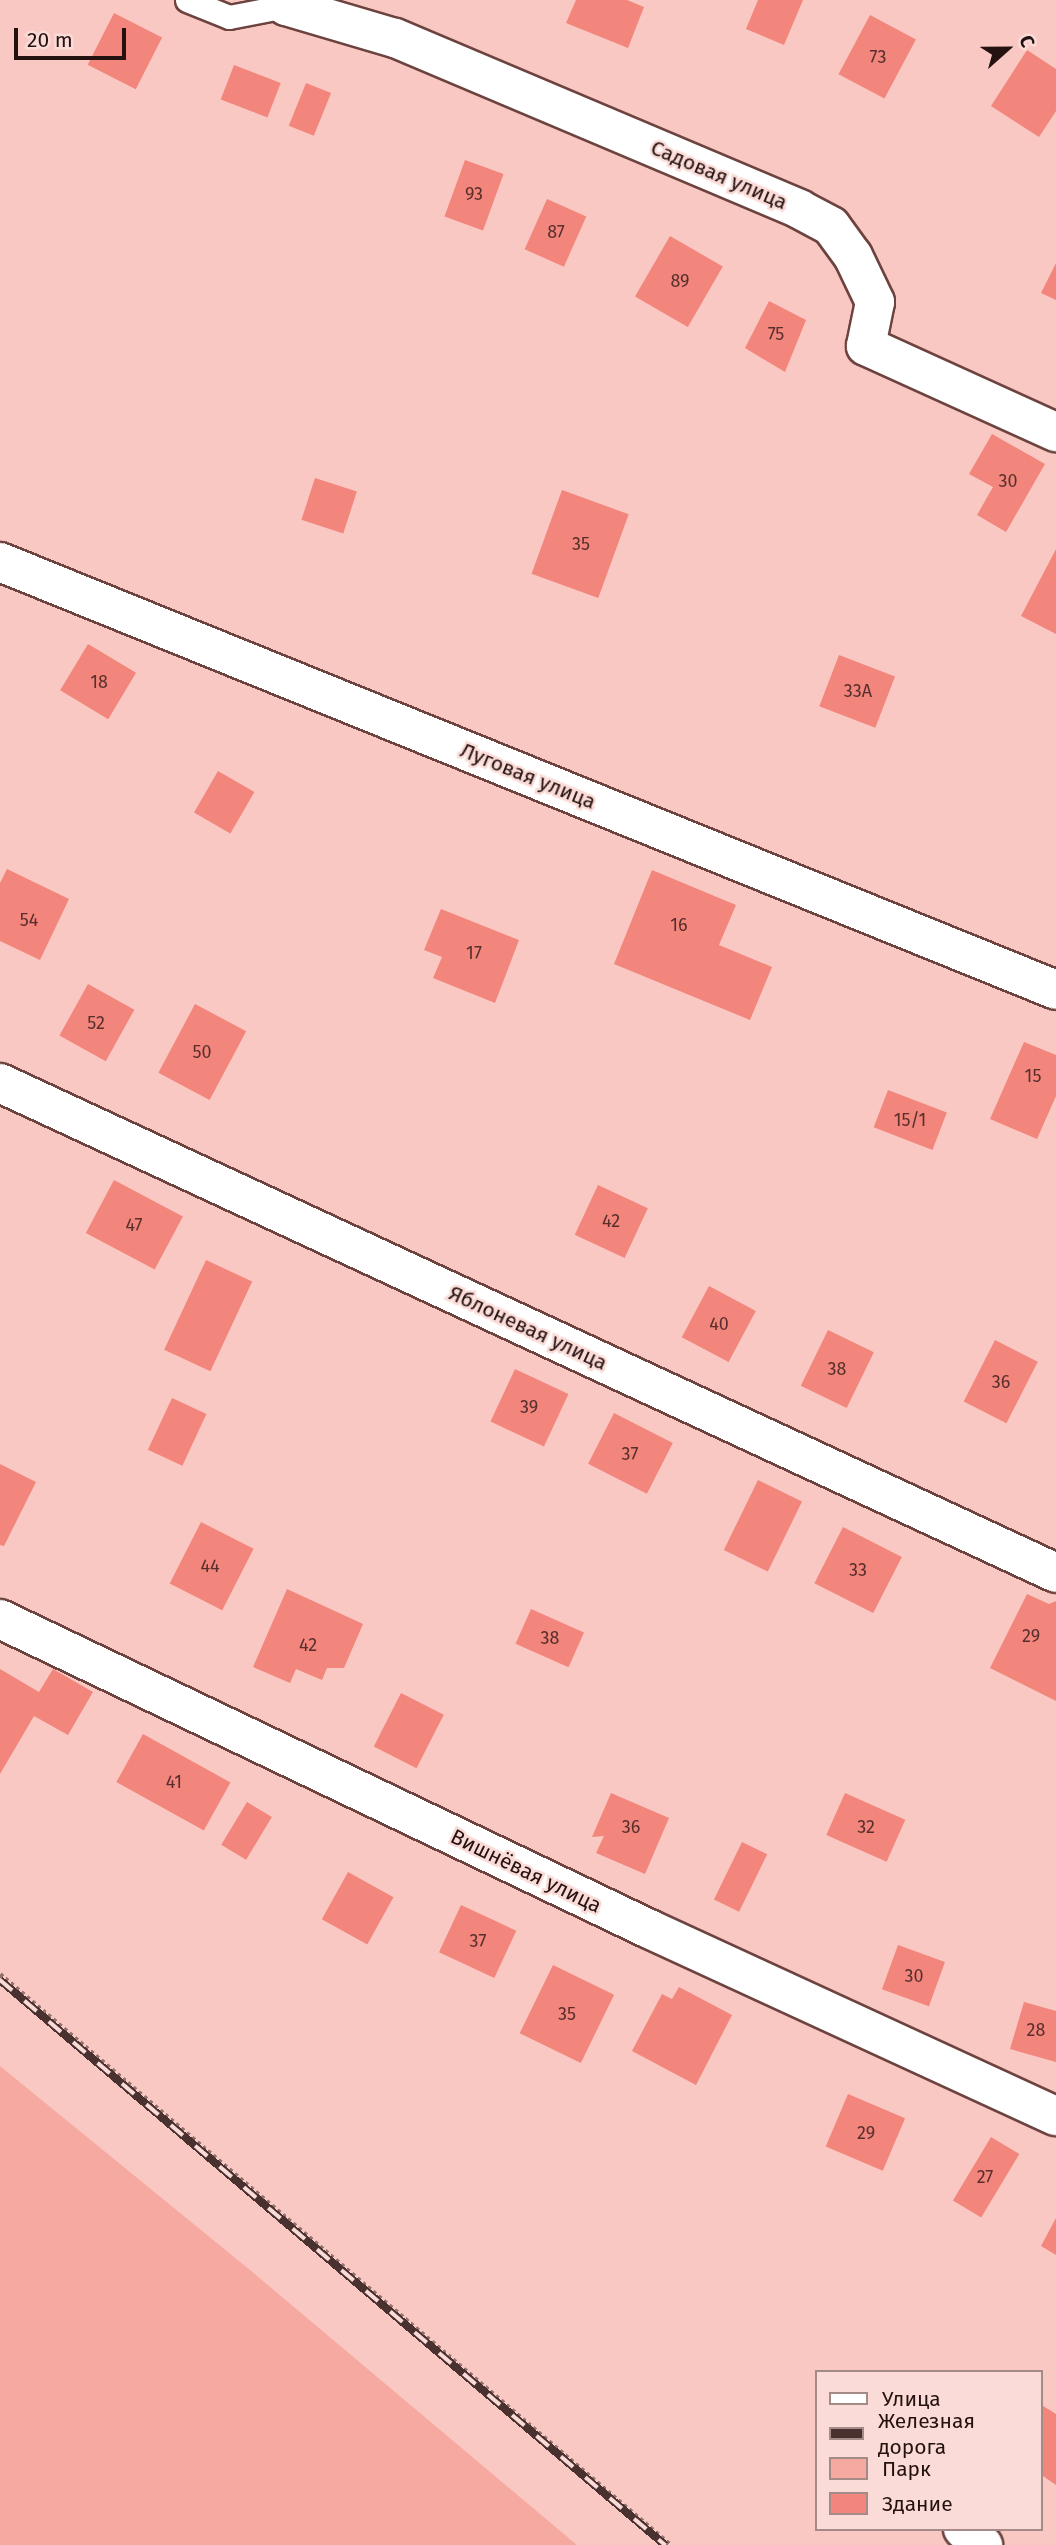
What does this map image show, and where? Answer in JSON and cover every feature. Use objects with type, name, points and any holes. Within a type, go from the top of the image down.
[{"type":"street","name":"Садовая улица","points":[[286,3],[395,38],[799,209],[831,226],[853,256],[875,302],[866,346],[1056,432]]},
{"type":"street","name":"Луговая улица","points":[[0,562],[1056,990]]},
{"type":"street","name":"Яблоневая улица","points":[[0,1083],[1056,1573]]},
{"type":"street","name":"Вишнёвая улица","points":[[0,1619],[649,1929],[1056,2116]]},
{"type":"street","points":[[965,2531],[983,2545]]},
{"type":"lane","points":[[187,0],[229,17],[286,3]]},
{"type":"path","points":[[0,1974],[671,2545]]},
{"type":"green space","points":[[0,2066],[250,2270],[577,2545],[0,2545]]},
{"type":"building","points":[[576,0],[627,0],[644,7],[628,48],[566,23]]},
{"type":"building","points":[[758,0],[803,0],[784,45],[746,29]]},
{"type":"building","points":[[114,13],[162,38],[136,89],[88,65]]},
{"type":"building","points":[[870,15],[916,39],[884,99],[839,74]]},
{"type":"building","points":[[1027,50],[1056,69],[1056,111],[1039,137],[991,106]]},
{"type":"building","points":[[234,65],[281,83],[267,117],[221,100]]},
{"type":"building","points":[[306,83],[331,93],[314,136],[289,126]]},
{"type":"building","points":[[465,160],[504,174],[483,230],[444,216]]},
{"type":"building","points":[[547,199],[586,216],[564,267],[525,249]]},
{"type":"building","points":[[670,236],[723,266],[688,327],[635,297]]},
{"type":"building","points":[[1056,263],[1056,300],[1041,293]]},
{"type":"building","points":[[769,301],[806,320],[785,372],[745,348]]},
{"type":"building","points":[[992,434],[1045,464],[1006,532],[977,515],[993,487],[969,474]]},
{"type":"building","points":[[315,478],[357,492],[343,533],[301,520]]},
{"type":"building","points":[[562,490],[629,514],[598,598],[532,574]]},
{"type":"building","points":[[1056,549],[1056,634],[1021,616]]},
{"type":"building","points":[[88,644],[136,673],[108,719],[60,690]]},
{"type":"building","points":[[839,655],[895,677],[875,728],[819,706]]},
{"type":"building","points":[[218,771],[254,792],[230,834],[194,813]]},
{"type":"building","points":[[7,869],[69,899],[40,960],[0,941],[0,883]]},
{"type":"building","points":[[652,870],[736,905],[719,945],[772,967],[750,1020],[614,964]]},
{"type":"building","points":[[441,909],[519,940],[495,1003],[433,978],[442,957],[424,950]]},
{"type":"building","points":[[88,984],[134,1010],[106,1061],[59,1036]]},
{"type":"building","points":[[195,1004],[246,1031],[210,1100],[158,1073]]},
{"type":"building","points":[[1024,1042],[1056,1055],[1056,1096],[1037,1139],[990,1119]]},
{"type":"building","points":[[888,1090],[947,1113],[932,1150],[874,1127]]},
{"type":"building","points":[[114,1180],[183,1217],[155,1270],[86,1233]]},
{"type":"building","points":[[598,1185],[648,1208],[625,1258],[575,1235]]},
{"type":"building","points":[[206,1260],[252,1282],[210,1371],[164,1350]]},
{"type":"building","points":[[709,1286],[756,1311],[729,1362],[682,1337]]},
{"type":"building","points":[[828,1330],[874,1352],[847,1408],[801,1386]]},
{"type":"building","points":[[995,1340],[1038,1362],[1006,1423],[964,1401]]},
{"type":"building","points":[[515,1369],[568,1394],[544,1447],[490,1422]]},
{"type":"building","points":[[172,1398],[206,1414],[182,1466],[148,1450]]},
{"type":"building","points":[[614,1413],[673,1443],[647,1494],[588,1464]]},
{"type":"building","points":[[0,1464],[36,1482],[4,1546],[0,1545]]},
{"type":"building","points":[[758,1480],[802,1501],[768,1572],[724,1550]]},
{"type":"building","points":[[201,1522],[254,1549],[222,1610],[170,1583]]},
{"type":"building","points":[[843,1527],[902,1557],[873,1613],[814,1583]]},
{"type":"building","points":[[287,1589],[363,1624],[344,1668],[327,1668],[322,1680],[296,1669],[290,1683],[253,1667]]},
{"type":"building","points":[[1027,1594],[1049,1604],[1056,1601],[1056,1701],[990,1668]]},
{"type":"building","points":[[531,1609],[584,1633],[569,1667],[516,1644]]},
{"type":"building","points":[[0,1669],[39,1692],[53,1669],[93,1692],[68,1735],[34,1716],[0,1774]]},
{"type":"building","points":[[401,1693],[444,1715],[417,1768],[374,1746]]},
{"type":"building","points":[[143,1734],[230,1782],[204,1831],[116,1782]]},
{"type":"building","points":[[611,1793],[669,1818],[645,1874],[596,1853],[604,1836],[592,1837]]},
{"type":"building","points":[[845,1793],[905,1820],[887,1862],[826,1835]]},
{"type":"building","points":[[247,1802],[272,1817],[246,1860],[221,1845]]},
{"type":"building","points":[[742,1842],[767,1854],[739,1912],[714,1900]]},
{"type":"building","points":[[348,1872],[393,1897],[367,1944],[322,1919]]},
{"type":"building","points":[[461,1905],[516,1931],[494,1978],[439,1952]]},
{"type":"building","points":[[898,1945],[945,1962],[929,2006],[882,1989]]},
{"type":"building","points":[[553,1965],[614,1995],[581,2063],[520,2033]]},
{"type":"building","points":[[679,1987],[732,2015],[696,2085],[632,2051],[662,1994],[672,1999]]},
{"type":"building","points":[[1024,2002],[1056,2011],[1056,2062],[1010,2049]]},
{"type":"building","points":[[848,2094],[905,2118],[883,2171],[826,2146]]},
{"type":"building","points":[[991,2137],[1019,2154],[981,2217],[953,2200]]},
{"type":"building","points":[[1056,2218],[1056,2255],[1041,2246]]},
{"type":"building","points":[[1042,2405],[1056,2414],[1056,2485],[1042,2475]]},
{"type":"railway","points":[[0,1980],[665,2545]]}]
